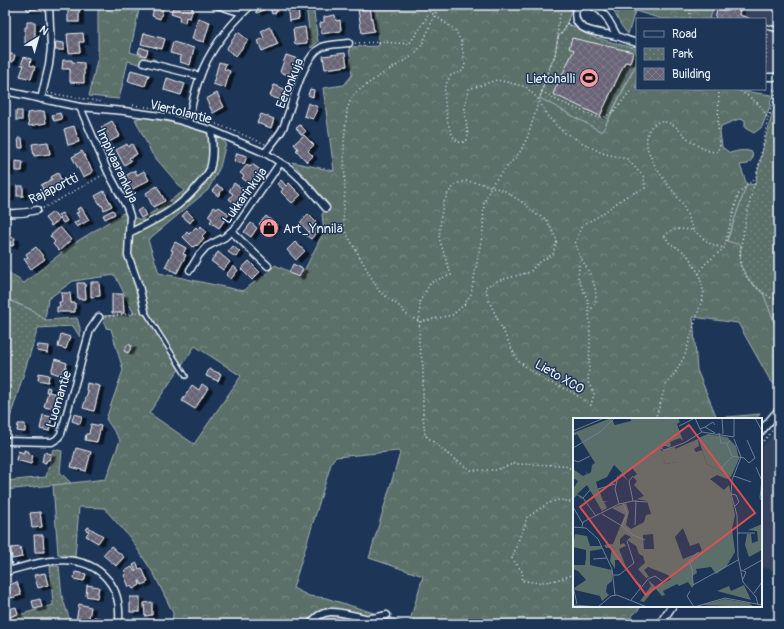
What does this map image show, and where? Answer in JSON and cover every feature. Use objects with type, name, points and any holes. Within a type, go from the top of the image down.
[{"type":"street","points":[[41,99],[49,65],[51,48],[49,5]]},
{"type":"street","points":[[216,5],[242,13]]},
{"type":"street","points":[[188,122],[200,76],[207,60],[222,37],[242,13],[251,5]]},
{"type":"street","points":[[582,5],[576,8],[575,15],[580,25],[591,31],[617,36],[636,44]]},
{"type":"street","points":[[590,5],[601,11],[606,16],[617,36]]},
{"type":"street","name":"Eeronkuja","points":[[265,153],[281,131],[301,76],[316,51],[322,47],[349,43]]},
{"type":"street","points":[[144,62],[200,76]]},
{"type":"street","points":[[766,77],[779,78]]},
{"type":"street","name":"Viertolantie","points":[[5,91],[80,108],[145,113],[188,122],[211,130],[265,153],[280,163],[302,180],[326,208]]},
{"type":"street","name":"Impivaarankuja","points":[[80,108],[108,172],[124,198],[130,216],[128,255],[139,286],[145,311]]},
{"type":"street","points":[[129,233],[160,219],[179,205],[210,171],[214,152],[211,130]]},
{"type":"street","name":"Lukkarinkuja","points":[[190,270],[199,254],[206,247],[232,232],[280,163]]},
{"type":"street","name":"Rajaportti","points":[[5,213],[27,213],[37,210]]},
{"type":"street","points":[[232,232],[268,266]]},
{"type":"street","name":"Luomantie","points":[[5,441],[52,442],[61,434],[90,330],[99,317]]},
{"type":"street","points":[[762,430],[779,410]]},
{"type":"street","points":[[5,548],[7,572],[53,561],[64,560],[91,565],[103,574],[114,588],[120,610],[119,621]]},
{"type":"street","points":[[660,624],[671,607]]},
{"type":"street","points":[[311,624],[319,615],[326,612],[336,611],[367,618],[387,615]]},
{"type":"lane","points":[[767,26],[779,30]]},
{"type":"lane","points":[[145,311],[186,376]]},
{"type":"path","name":"Lieto XCO","points":[[424,5],[434,15],[455,30],[461,41],[465,64],[463,71],[451,75],[445,87],[449,128],[454,139],[461,142],[465,142],[468,139],[465,104],[469,89],[497,80],[526,87],[539,100],[548,117],[562,131],[602,152],[627,158],[644,177],[645,188],[625,198],[599,216],[582,225],[575,244],[580,256],[578,278],[588,300],[590,346],[588,382],[594,394],[591,405],[572,392],[544,380],[517,360],[489,301],[485,287],[497,281],[530,272],[537,264],[553,254],[557,240],[546,219],[537,215],[525,204],[505,191],[480,183],[465,181],[456,184],[448,193],[443,204],[439,238],[451,275],[431,282],[420,301],[419,346],[423,365],[423,416],[426,435],[433,443],[471,470],[496,470],[513,464],[563,465],[573,470]]},
{"type":"path","points":[[349,43],[383,42],[409,44],[424,22],[432,5]]},
{"type":"path","points":[[439,5],[421,47],[412,56],[376,78],[352,97],[347,110],[344,141],[344,228],[379,291],[399,306],[406,314],[420,322],[452,315],[464,304],[471,294],[483,230],[484,203],[491,187],[520,152],[528,136],[547,74],[555,55],[561,11]]},
{"type":"path","points":[[558,5],[566,8]]},
{"type":"path","points":[[642,5],[679,9],[685,5]]},
{"type":"path","points":[[690,5],[690,18]]},
{"type":"path","points":[[766,22],[768,35],[766,63]]},
{"type":"path","points":[[558,37],[565,29],[567,23]]},
{"type":"path","points":[[542,90],[552,98],[596,117],[605,117],[615,110],[632,89],[636,87]]},
{"type":"path","points":[[766,89],[779,90]]},
{"type":"path","points":[[719,90],[718,127],[720,145],[717,152],[711,152],[700,147],[674,125],[662,121],[654,124],[648,131],[646,139],[655,167],[680,200],[693,230],[709,243],[724,248]]},
{"type":"path","points":[[739,90],[754,100],[766,112],[768,121]]},
{"type":"path","points":[[776,90],[775,101],[768,121],[755,179],[742,245],[740,264],[749,280],[763,293],[779,300]]},
{"type":"path","points":[[770,114],[779,112]]},
{"type":"path","name":"Rajaportti","points":[[37,210],[51,204],[108,172]]},
{"type":"path","points":[[699,274],[704,265],[724,248],[738,195],[755,179]]},
{"type":"path","points":[[655,418],[665,386],[675,374],[685,355],[704,293],[699,274],[688,254],[668,242],[665,236],[670,231],[678,229],[693,230]]},
{"type":"path","points":[[580,256],[595,288],[596,300],[589,314]]},
{"type":"path","points":[[99,317],[145,311]]},
{"type":"path","points":[[5,379],[8,384],[5,409]]},
{"type":"path","points":[[762,443],[779,423]]},
{"type":"path","points":[[573,503],[567,500],[554,500],[526,518],[526,526],[520,536],[512,558],[523,573],[521,580],[531,582],[548,582],[573,574]]},
{"type":"shaded area","points":[[714,5],[779,5],[779,74],[766,72],[766,18],[710,18]]},
{"type":"shaded area","points":[[779,427],[779,572],[762,567],[762,447]]},
{"type":"green space","points":[[98,5],[140,5],[130,52],[156,60],[154,68],[128,61],[119,99],[89,96],[98,56]]},
{"type":"green space","points":[[306,5],[313,5],[318,42],[311,48]]},
{"type":"green space","points":[[374,5],[573,5],[565,29],[558,37],[555,55],[547,74],[540,98],[602,132],[636,66],[636,90],[734,90],[772,95],[770,106],[762,127],[754,133],[745,128],[745,120],[739,119],[721,126],[720,132],[722,147],[730,153],[743,150],[752,152],[753,158],[748,164],[740,165],[747,185],[727,240],[742,245],[749,280],[763,293],[779,334],[779,389],[770,380],[738,323],[693,317],[697,370],[717,418],[573,418],[573,607],[641,607],[624,624],[409,624],[172,624],[173,613],[155,576],[131,539],[104,508],[79,507],[75,557],[58,554],[53,485],[106,479],[120,440],[106,419],[123,370],[111,329],[106,328],[103,316],[134,314],[115,275],[73,281],[48,299],[45,320],[32,310],[5,298],[5,270],[24,283],[76,242],[123,213],[141,220],[184,191],[152,154],[135,119],[144,117],[180,124],[216,136],[226,143],[220,167],[208,190],[148,240],[159,273],[243,291],[275,265],[301,277],[324,231],[322,214],[330,206],[292,162],[334,171],[323,88],[344,85],[352,75],[349,47],[379,46]],"holes":[[[195,346],[241,376],[194,444],[149,413]],[[398,451],[400,453],[369,558],[423,576],[409,624],[326,598],[309,596],[293,588],[332,461],[336,457]]]},
{"type":"green space","points":[[609,5],[714,5],[710,18],[659,18],[635,11],[628,34],[622,27]]},
{"type":"green space","points":[[567,23],[593,37],[636,49],[636,63],[602,132],[540,98],[547,74],[555,55],[558,37],[565,29]]},
{"type":"green space","points":[[778,93],[779,334],[763,293],[749,280],[740,264],[741,245],[727,241],[747,184],[755,185],[764,144]]},
{"type":"green space","points":[[8,300],[32,310],[45,320],[77,318],[80,328],[80,337],[73,326],[38,328],[5,434],[5,305]]},
{"type":"green space","points":[[760,414],[757,418],[717,418]]},
{"type":"green space","points":[[53,449],[62,451],[60,472],[71,483],[5,490],[5,481],[46,477]]},
{"type":"green space","points":[[50,566],[59,566],[62,596],[71,624],[5,624],[5,619],[53,605]]},
{"type":"building","points":[[26,5],[37,5],[37,9],[27,10]]},
{"type":"building","points":[[68,5],[79,5],[79,22],[68,22]]},
{"type":"building","points":[[146,5],[164,5],[160,19],[152,16],[154,8]]},
{"type":"building","points":[[174,5],[184,5],[193,8],[190,18],[186,17],[185,23],[179,21],[180,16],[171,13]]},
{"type":"building","points":[[261,5],[264,10],[257,13],[255,8]]},
{"type":"building","points":[[275,5],[277,12],[272,14],[270,7]]},
{"type":"building","points":[[287,5],[298,5],[299,19],[289,21]]},
{"type":"building","points":[[718,5],[741,5],[739,15],[749,18],[715,18]]},
{"type":"building","points":[[370,8],[374,31],[362,33],[358,10]]},
{"type":"building","points":[[335,15],[336,21],[340,20],[341,31],[321,34],[320,23],[324,22],[324,17]]},
{"type":"building","points":[[198,18],[210,22],[204,42],[192,39]]},
{"type":"building","points":[[27,22],[35,22],[35,44],[25,44],[25,27],[27,27]]},
{"type":"building","points":[[270,27],[278,44],[262,51],[258,41],[264,38],[261,31]]},
{"type":"building","points":[[305,27],[307,43],[295,44],[293,29]]},
{"type":"building","points":[[238,32],[248,40],[236,56],[226,49]]},
{"type":"building","points":[[83,33],[84,42],[79,42],[80,52],[69,53],[67,34]]},
{"type":"building","points":[[144,33],[165,39],[162,49],[141,44]]},
{"type":"building","name":"Lietohalli","points":[[572,38],[633,52],[630,63],[625,62],[600,116],[553,94],[574,50],[569,48]]},
{"type":"building","points":[[56,42],[64,43],[64,50],[55,50]]},
{"type":"building","points":[[173,42],[194,48],[190,65],[180,62],[181,56],[170,53]]},
{"type":"building","points":[[140,47],[148,50],[146,56],[138,53]]},
{"type":"building","points":[[7,53],[15,55],[13,62],[5,60]]},
{"type":"building","points":[[345,53],[347,66],[325,69],[323,56]]},
{"type":"building","points":[[286,55],[298,59],[291,76],[280,72]]},
{"type":"building","points":[[24,57],[31,59],[30,65],[35,67],[31,79],[20,76],[24,65],[21,65]]},
{"type":"building","points":[[63,60],[72,60],[72,62],[84,63],[84,83],[70,82],[70,69],[62,69]]},
{"type":"building","points":[[219,62],[226,64],[224,69],[230,71],[225,88],[213,84]]},
{"type":"building","points":[[131,70],[149,75],[145,86],[128,81]]},
{"type":"building","points":[[167,78],[185,84],[181,95],[164,90]]},
{"type":"building","points":[[274,85],[287,90],[283,101],[270,96]]},
{"type":"building","points":[[310,89],[314,90],[313,97],[308,95]]},
{"type":"building","points":[[217,93],[224,107],[213,113],[206,99]]},
{"type":"building","points":[[308,103],[318,107],[313,119],[304,116]]},
{"type":"building","points":[[16,111],[22,111],[22,120],[16,120]]},
{"type":"building","points":[[44,111],[46,123],[29,126],[27,113]]},
{"type":"building","points":[[60,113],[62,119],[54,121],[52,115]]},
{"type":"building","points":[[261,114],[274,119],[271,128],[257,123]]},
{"type":"building","points":[[112,121],[120,136],[109,142],[101,127]]},
{"type":"building","points":[[300,125],[306,131],[302,135],[296,128]]},
{"type":"building","points":[[74,126],[79,142],[68,145],[64,129]]},
{"type":"building","points":[[304,135],[314,145],[308,151],[313,156],[307,162],[296,150],[298,149],[294,144]]},
{"type":"building","points":[[18,138],[22,138],[23,148],[19,148]]},
{"type":"building","points":[[48,142],[50,154],[34,156],[32,144]]},
{"type":"building","points":[[127,144],[128,147],[132,144],[137,154],[129,158],[131,161],[124,165],[116,150]]},
{"type":"building","points":[[82,151],[93,172],[83,177],[72,157]]},
{"type":"building","points":[[237,153],[247,156],[244,164],[234,161]]},
{"type":"building","points":[[5,159],[9,159],[9,173],[5,173]]},
{"type":"building","points":[[16,161],[23,162],[22,171],[16,171]]},
{"type":"building","points":[[252,164],[262,171],[252,186],[242,178],[244,176],[240,173],[247,165],[250,167]]},
{"type":"building","points":[[135,170],[137,175],[144,171],[149,180],[131,190],[124,177]]},
{"type":"building","points":[[58,173],[62,182],[57,186],[58,188],[46,194],[45,192],[43,193],[41,190],[43,189],[41,185],[52,179],[51,177]]},
{"type":"building","points":[[281,180],[286,186],[289,183],[301,195],[292,203],[281,192],[283,189],[277,184]]},
{"type":"building","points":[[234,183],[247,192],[237,205],[229,199],[233,194],[229,191]]},
{"type":"building","points":[[5,185],[10,185],[10,198],[5,198]]},
{"type":"building","points":[[217,185],[223,189],[218,196],[212,191]]},
{"type":"building","points":[[17,186],[23,186],[23,196],[17,196]]},
{"type":"building","points":[[157,186],[165,201],[153,207],[146,193]]},
{"type":"building","points":[[104,191],[112,206],[104,210],[95,196]]},
{"type":"building","points":[[81,207],[89,220],[77,227],[74,223],[80,219],[76,213],[79,212],[77,209]]},
{"type":"building","points":[[214,207],[217,209],[219,207],[229,214],[219,228],[210,222],[212,219],[208,216]]},
{"type":"building","points":[[142,208],[146,215],[141,218],[137,211]]},
{"type":"building","points":[[113,210],[115,214],[105,219],[103,215]]},
{"type":"building","points":[[187,211],[194,218],[190,223],[182,216]]},
{"type":"building","points":[[53,212],[59,220],[51,226],[45,218]]},
{"type":"building","points":[[62,213],[67,221],[63,223],[58,215]]},
{"type":"building","points":[[308,214],[316,222],[312,226],[318,231],[311,239],[306,235],[309,232],[300,223]]},
{"type":"building","points":[[266,216],[277,225],[269,234],[259,224]]},
{"type":"building","points":[[251,223],[257,228],[251,237],[244,232]]},
{"type":"building","points":[[201,226],[206,232],[202,236],[204,238],[197,246],[196,245],[193,247],[183,237],[187,232],[189,234],[196,227],[198,229]]},
{"type":"building","points":[[60,227],[71,240],[59,251],[53,244],[55,242],[50,236]]},
{"type":"building","points":[[5,231],[7,231],[6,236],[15,238],[13,246],[5,244]]},
{"type":"building","points":[[175,242],[186,248],[183,254],[186,255],[177,273],[165,267],[173,251],[171,250]]},
{"type":"building","points":[[295,242],[305,251],[296,260],[287,250]]},
{"type":"building","points":[[233,246],[240,252],[236,257],[228,252]]},
{"type":"building","points":[[36,247],[45,259],[31,269],[24,259],[28,257],[26,254]]},
{"type":"building","points":[[218,252],[230,262],[223,270],[211,261]]},
{"type":"building","points":[[249,261],[260,272],[252,280],[241,269]]},
{"type":"building","points":[[293,264],[303,269],[299,277],[289,273]]},
{"type":"building","points":[[233,266],[238,270],[231,279],[226,275]]},
{"type":"building","points":[[91,282],[99,282],[100,296],[91,297]]},
{"type":"building","points":[[77,283],[85,283],[86,299],[78,299]]},
{"type":"building","points":[[61,293],[70,293],[71,303],[75,303],[75,312],[57,312],[57,307],[60,307],[59,302],[62,302]]},
{"type":"building","points":[[112,294],[123,294],[124,313],[112,313]]},
{"type":"building","points":[[61,334],[70,337],[66,349],[58,347]]},
{"type":"building","points":[[128,344],[132,346],[128,353],[124,351]]},
{"type":"building","points":[[38,345],[49,346],[48,353],[37,351]]},
{"type":"building","points":[[55,359],[67,363],[63,376],[51,372]]},
{"type":"building","points":[[209,369],[221,374],[218,381],[206,376]]},
{"type":"building","points":[[39,373],[49,375],[48,382],[38,380]]},
{"type":"building","points":[[87,383],[100,386],[94,411],[83,408],[88,391],[86,390]]},
{"type":"building","points":[[202,384],[208,388],[195,409],[182,401],[192,385],[199,390]]},
{"type":"building","points":[[47,387],[50,388],[49,392],[57,394],[54,409],[44,407],[48,392],[46,392]]},
{"type":"building","points":[[74,414],[82,416],[80,424],[72,421]]},
{"type":"building","points":[[43,415],[52,417],[49,431],[40,429]]},
{"type":"building","points":[[18,424],[25,424],[25,432],[17,431]]},
{"type":"building","points":[[91,424],[101,426],[97,442],[85,440],[86,434],[89,434]]},
{"type":"building","points":[[76,448],[91,452],[86,471],[71,467]]},
{"type":"building","points":[[24,450],[33,455],[31,464],[16,460],[18,451],[24,453]]},
{"type":"building","points":[[44,452],[51,454],[46,463],[42,462]]},
{"type":"building","points":[[40,512],[42,527],[32,528],[30,513]]},
{"type":"building","points":[[88,527],[103,536],[98,543],[86,536],[89,531],[86,530]]},
{"type":"building","points":[[34,535],[43,535],[44,552],[35,552]]},
{"type":"building","points":[[111,546],[124,557],[116,566],[103,555]]},
{"type":"building","points":[[20,547],[22,557],[12,559],[11,548]]},
{"type":"building","points":[[137,563],[139,569],[142,568],[148,582],[142,585],[139,581],[140,585],[133,589],[131,586],[129,587],[124,575],[126,574],[125,571],[132,567],[134,571],[136,571],[133,565]]},
{"type":"building","points":[[75,572],[86,574],[84,581],[74,579]]},
{"type":"building","points":[[45,573],[48,585],[38,588],[34,575]]},
{"type":"building","points":[[17,582],[21,595],[11,598],[7,586]]},
{"type":"building","points":[[87,585],[99,587],[97,598],[86,596]]},
{"type":"building","points":[[130,597],[140,597],[140,612],[130,612]]},
{"type":"building","points":[[40,599],[42,607],[34,609],[32,601]]},
{"type":"building","points":[[152,602],[152,615],[145,616],[144,603]]},
{"type":"building","points":[[79,604],[91,607],[88,623],[76,621]]},
{"type":"building","points":[[16,607],[18,614],[8,617],[6,610]]},
{"type":"building","points":[[94,617],[104,619],[103,624],[93,624]]},
{"type":"place","name":"Lietohalli","points":[[589,78]]},
{"type":"place","name":"Art_Ynnilä","points":[[269,228]]}]
